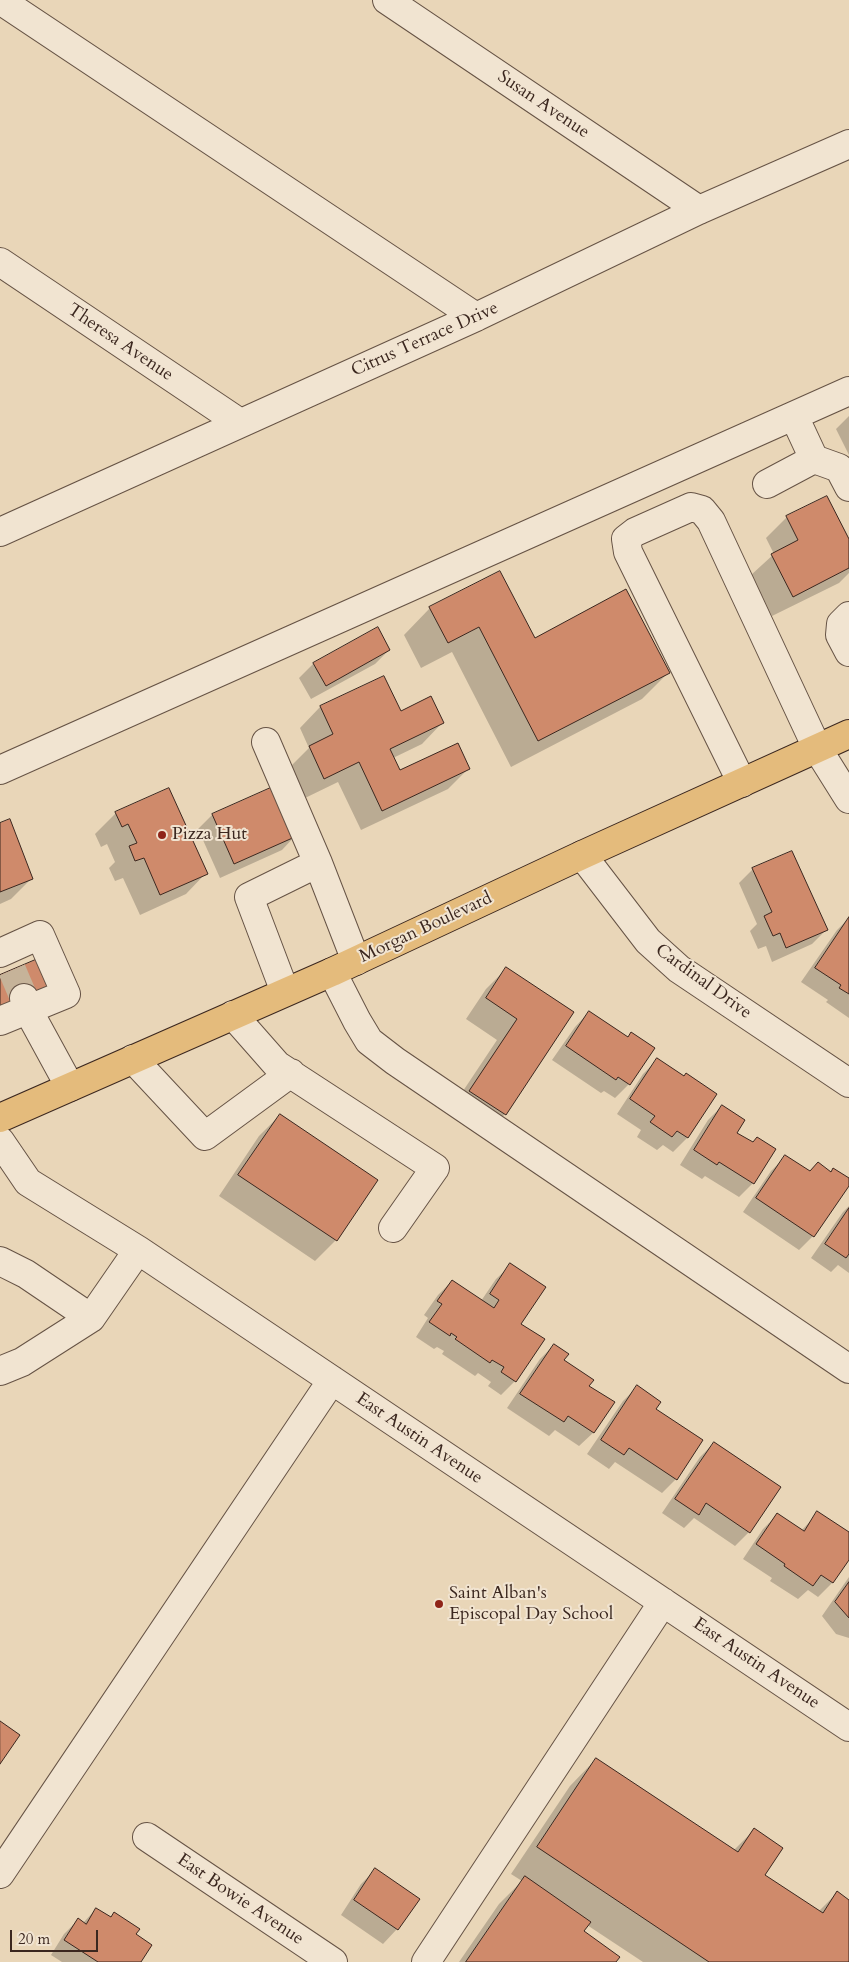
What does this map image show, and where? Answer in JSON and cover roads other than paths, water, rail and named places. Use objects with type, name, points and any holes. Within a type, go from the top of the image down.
[{"type":"main road","name":"Morgan Boulevard","points":[[0,1118],[332,972],[582,855],[849,734]]},
{"type":"street","points":[[0,0],[476,317]]},
{"type":"street","name":"Susan Avenue","points":[[387,0],[699,210]]},
{"type":"street","name":"Citrus Terrace Drive","points":[[0,532],[476,317],[699,210],[849,144]]},
{"type":"street","name":"Theresa Avenue","points":[[0,262],[240,423]]},
{"type":"street","points":[[0,770],[849,391]]},
{"type":"street","points":[[794,416],[814,459],[839,468],[849,487]]},
{"type":"street","points":[[767,484],[814,459]]},
{"type":"street","points":[[742,782],[628,552],[626,539],[635,532],[691,507],[702,510],[711,521],[817,748],[849,798]]},
{"type":"street","points":[[849,616],[840,624],[840,635],[849,652]]},
{"type":"street","points":[[266,742],[318,863],[356,961]]},
{"type":"street","name":"Cardinal Drive","points":[[582,855],[648,941],[679,969],[849,1083]]},
{"type":"street","points":[[285,992],[249,897],[318,863]]},
{"type":"street","points":[[0,1021],[26,1004],[66,994],[40,935],[6,958]]},
{"type":"street","points":[[332,972],[369,1041],[395,1061],[849,1369]]},
{"type":"street","points":[[26,1004],[70,1087]]},
{"type":"street","points":[[233,1015],[277,1066],[435,1168],[393,1228]]},
{"type":"street","points":[[133,1059],[205,1136],[290,1073]]},
{"type":"street","name":"East Austin Avenue","points":[[0,1141],[28,1182],[138,1250],[849,1727]]},
{"type":"street","points":[[0,1372],[22,1362],[91,1318],[138,1250]]},
{"type":"street","points":[[0,1261],[26,1274],[91,1318]]},
{"type":"street","points":[[0,1874],[332,1380]]},
{"type":"street","points":[[426,1962],[663,1602]]},
{"type":"street","name":"East Bowie Avenue","points":[[147,1837],[333,1962]]},
{"type":"tunnel","points":[[12,970],[24,998]]},
{"type":"place","name":"Pizza Hut","points":[[162,835]]},
{"type":"place","name":"Saint Alban's Episcopal Day School","points":[[439,1604]]}]
